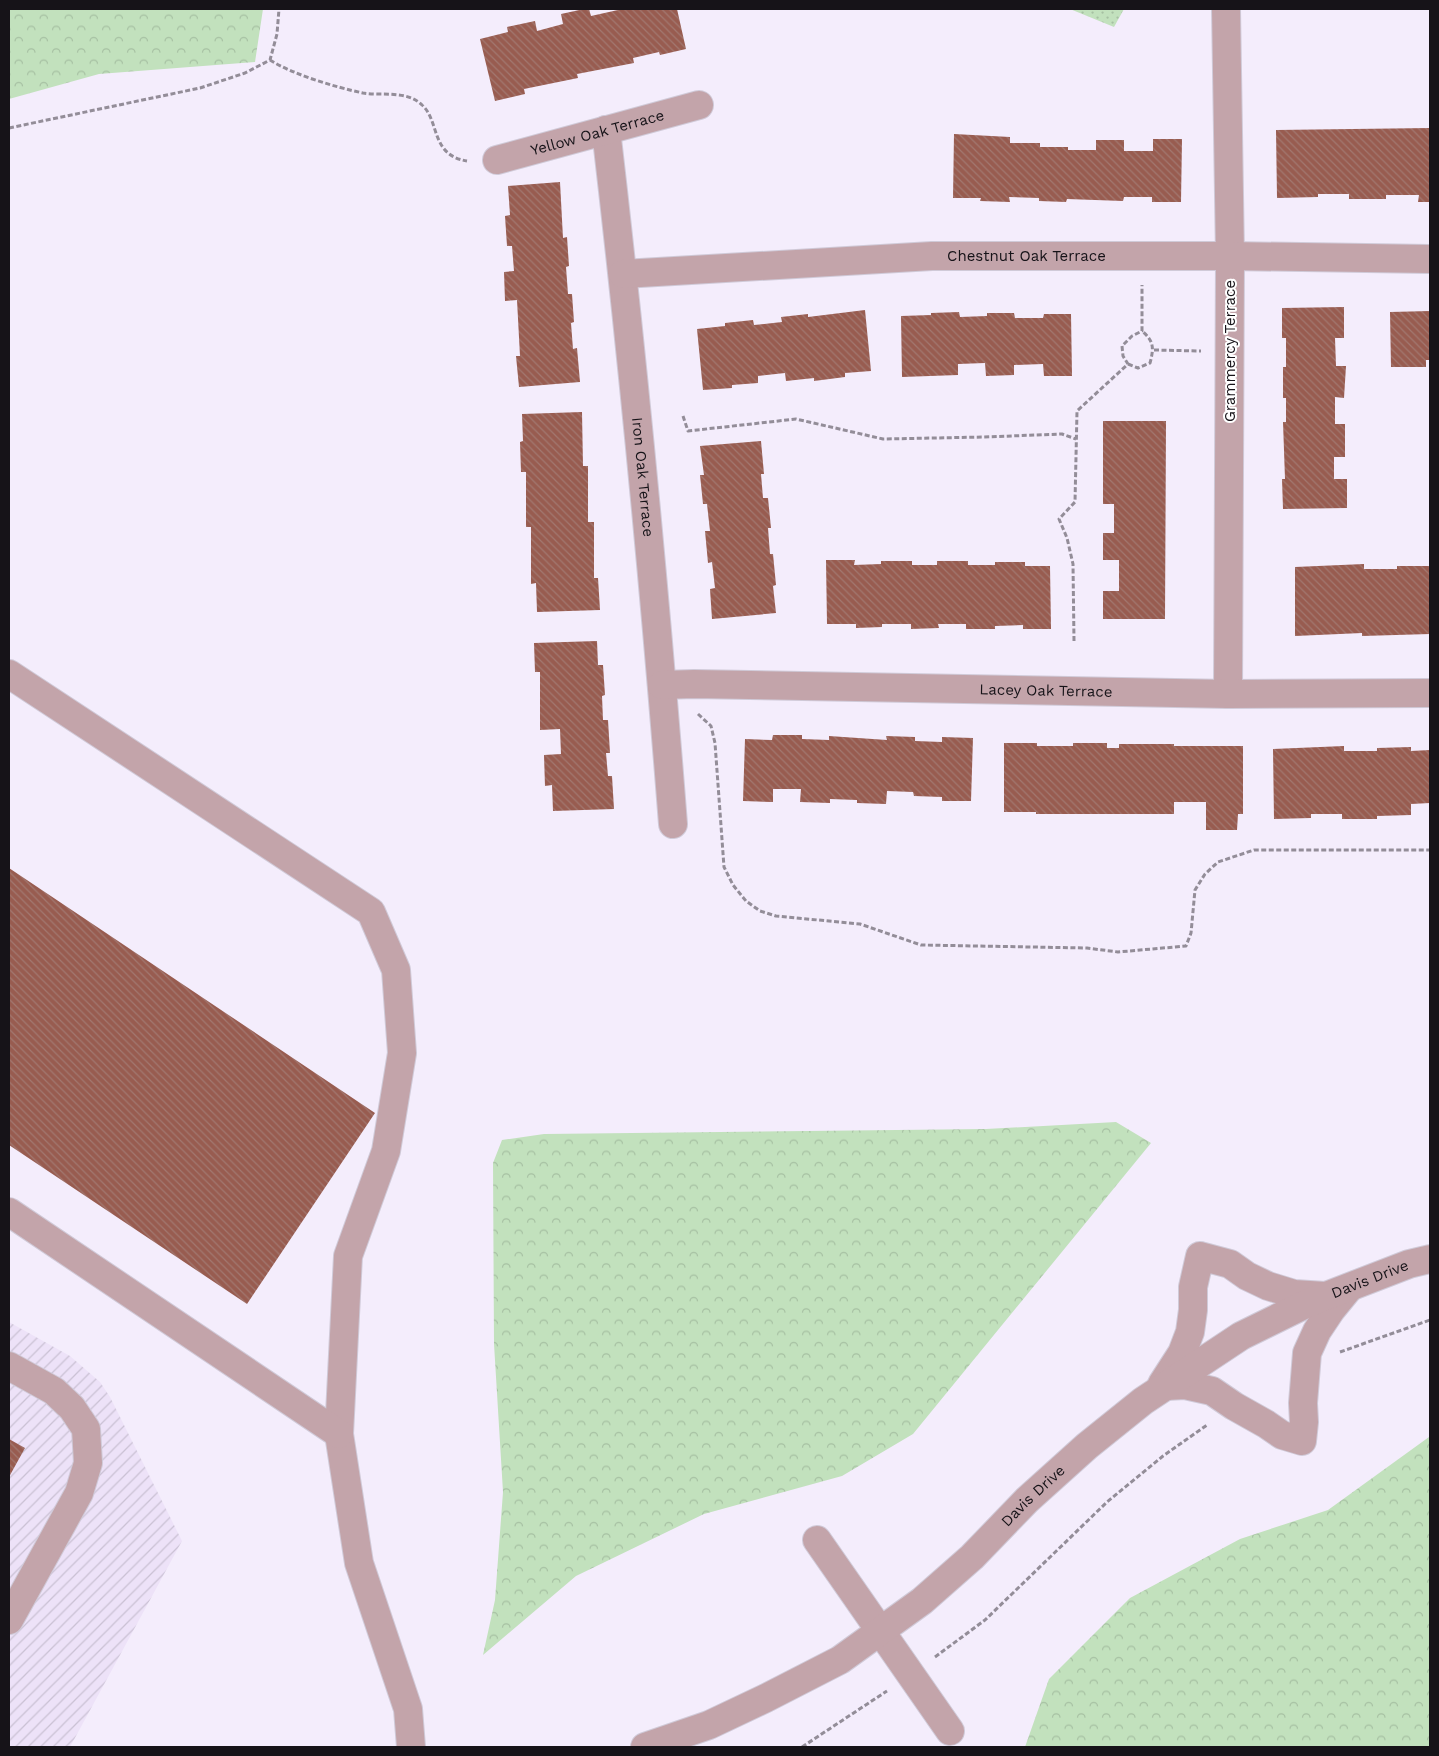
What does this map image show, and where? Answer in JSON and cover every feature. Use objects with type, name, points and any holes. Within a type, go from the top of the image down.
[{"type":"street","name":"Grammercy Terrace","points":[[1226,9],[1230,256],[1228,694]]},
{"type":"street","name":"Yellow Oak Terrace","points":[[497,160],[699,105]]},
{"type":"street","name":"Iron Oak Terrace","points":[[606,130],[623,274],[662,686],[673,824]]},
{"type":"street","name":"Chestnut Oak Terrace","points":[[623,274],[932,256],[1230,256],[1430,259]]},
{"type":"street","points":[[9,674],[370,912],[396,970],[402,1053],[386,1151],[348,1256],[339,1434],[359,1563],[408,1709],[411,1747]]},
{"type":"street","name":"Lacey Oak Terrace","points":[[662,686],[694,684],[1228,694],[1430,693]]},
{"type":"street","points":[[9,1212],[339,1434]]},
{"type":"street","points":[[1162,1389],[1182,1353],[1190,1332],[1193,1310],[1193,1287],[1200,1256],[1230,1264],[1247,1276],[1268,1286],[1294,1294],[1325,1296]]},
{"type":"street","name":"Davis Drive","points":[[645,1747],[709,1725],[840,1660],[922,1601],[972,1557],[1027,1500],[1087,1446],[1162,1389],[1241,1336],[1325,1296],[1409,1264],[1430,1259]]},
{"type":"street","points":[[1162,1389],[1185,1386],[1212,1391],[1282,1435],[1302,1441],[1307,1353],[1317,1330],[1350,1287]]},
{"type":"street","points":[[9,1366],[54,1391],[72,1408],[86,1429],[88,1463],[79,1494],[9,1620]]},
{"type":"street","points":[[816,1540],[950,1731]]},
{"type":"path","points":[[9,128],[200,88],[245,73],[270,60],[277,34],[279,9]]},
{"type":"path","points":[[270,60],[285,70],[364,93],[406,96],[422,105],[429,116],[437,139],[449,153],[465,161],[497,160]]},
{"type":"path","points":[[1142,285],[1142,330],[1150,337],[1154,350],[1150,363],[1138,368],[1128,364],[1123,356],[1122,346],[1132,336],[1142,330]]},
{"type":"path","points":[[1154,350],[1203,351]]},
{"type":"path","points":[[1074,641],[1073,564],[1067,538],[1059,520],[1075,502],[1077,411],[1128,364]]},
{"type":"path","points":[[683,416],[688,431],[796,419],[883,439],[1062,434],[1076,439]]},
{"type":"path","points":[[694,684],[698,715],[711,726],[716,743],[724,867],[733,885],[746,901],[760,911],[776,916],[860,924],[921,945],[1086,948],[1118,952],[1173,949],[1186,946],[1191,933],[1196,890],[1204,874],[1218,862],[1254,850],[1430,850]]},
{"type":"path","points":[[1306,1367],[1355,1346],[1430,1320]]},
{"type":"path","points":[[802,1747],[911,1675],[985,1620],[1107,1502],[1163,1456],[1234,1406]]},
{"type":"shaded area","points":[[9,1322],[70,1356],[100,1382],[110,1397],[182,1541],[70,1747],[9,1747]]},
{"type":"green space","points":[[9,9],[263,9],[255,62],[99,74],[9,99]]},
{"type":"green space","points":[[1070,9],[1124,9],[1114,27]]},
{"type":"green space","points":[[1116,1122],[1151,1143],[913,1434],[842,1476],[704,1514],[576,1576],[483,1655],[495,1600],[503,1492],[494,1344],[493,1163],[502,1140],[544,1134],[986,1129]]},
{"type":"green space","points":[[1430,1394],[1430,1747],[1025,1747],[1049,1679],[1130,1598],[1240,1539],[1328,1510],[1429,1437]]},
{"type":"building","points":[[589,9],[591,16],[617,9],[677,9],[686,49],[660,55],[659,52],[633,58],[634,63],[577,74],[578,78],[524,89],[525,94],[495,101],[480,39],[508,32],[507,27],[535,21],[537,31],[563,24],[561,14]]},
{"type":"building","points":[[1430,128],[1430,202],[1418,202],[1419,195],[1386,195],[1386,199],[1349,199],[1349,194],[1318,194],[1318,197],[1277,198],[1276,130]]},
{"type":"building","points":[[954,134],[1010,137],[1010,143],[1040,143],[1040,147],[1068,147],[1068,150],[1096,150],[1096,140],[1124,140],[1124,151],[1153,151],[1153,139],[1182,139],[1181,202],[1152,202],[1152,197],[1124,197],[1123,201],[1067,199],[1066,202],[1039,201],[1039,198],[1009,197],[1010,202],[980,201],[981,198],[953,198]]},
{"type":"building","points":[[560,182],[563,238],[567,237],[569,266],[566,267],[568,294],[572,294],[574,322],[571,323],[573,349],[577,348],[580,382],[519,387],[516,356],[520,356],[517,300],[505,301],[504,272],[514,271],[512,246],[507,246],[505,216],[510,215],[508,186]]},
{"type":"building","points":[[1344,307],[1344,338],[1335,338],[1336,366],[1346,366],[1344,398],[1335,397],[1335,424],[1345,424],[1345,457],[1334,457],[1334,479],[1347,479],[1347,508],[1283,509],[1282,479],[1285,479],[1283,422],[1286,422],[1286,398],[1283,398],[1283,367],[1286,367],[1286,338],[1282,338],[1282,308]]},
{"type":"building","points":[[865,310],[871,371],[845,373],[845,377],[814,381],[814,378],[786,381],[785,373],[758,376],[758,383],[732,385],[732,388],[703,390],[697,329],[725,326],[725,323],[753,320],[754,325],[782,322],[781,317],[808,314],[808,317]]},
{"type":"building","points":[[1430,311],[1430,360],[1426,360],[1426,367],[1391,367],[1390,312]]},
{"type":"building","points":[[959,312],[960,317],[987,316],[987,313],[1014,313],[1015,318],[1043,318],[1044,314],[1071,314],[1072,376],[1044,376],[1043,364],[1014,365],[1014,375],[986,376],[985,363],[958,364],[958,375],[902,377],[901,316]]},
{"type":"building","points":[[582,412],[583,466],[588,466],[588,522],[594,522],[594,578],[598,578],[600,610],[537,612],[536,583],[531,584],[531,527],[526,527],[526,472],[521,472],[520,442],[523,441],[522,414]]},
{"type":"building","points":[[1103,421],[1166,421],[1165,619],[1103,619],[1103,591],[1119,591],[1119,560],[1103,560],[1103,533],[1114,533],[1114,504],[1103,504]]},
{"type":"building","points":[[761,441],[764,474],[761,474],[763,498],[768,498],[771,528],[768,528],[770,554],[773,554],[776,585],[773,586],[776,613],[712,619],[710,589],[715,588],[712,562],[708,563],[705,531],[710,531],[707,504],[703,504],[700,475],[704,475],[700,446]]},
{"type":"building","points":[[826,560],[855,560],[854,565],[881,564],[881,561],[912,561],[912,565],[937,565],[937,561],[968,561],[968,565],[995,565],[995,562],[1025,562],[1025,566],[1050,566],[1051,629],[1023,629],[1023,625],[995,626],[995,629],[966,629],[966,624],[938,624],[939,628],[911,629],[911,624],[882,624],[882,627],[856,628],[856,624],[827,624]]},
{"type":"building","points":[[1364,564],[1364,569],[1430,566],[1430,634],[1362,636],[1362,633],[1295,636],[1295,567]]},
{"type":"building","points":[[597,641],[598,665],[603,665],[605,695],[602,696],[603,720],[608,720],[610,753],[606,753],[608,776],[612,776],[614,809],[553,811],[552,785],[545,786],[544,755],[561,754],[560,729],[540,730],[540,672],[535,672],[534,643]]},
{"type":"building","points":[[773,735],[802,735],[802,739],[829,740],[829,736],[887,740],[886,736],[915,737],[915,741],[942,742],[942,737],[973,738],[971,801],[942,801],[942,797],[914,796],[913,792],[887,791],[886,804],[857,803],[857,800],[830,799],[830,803],[800,802],[801,789],[773,789],[773,802],[743,801],[745,739],[772,740]]},
{"type":"building","points":[[1004,743],[1037,743],[1037,746],[1073,746],[1073,743],[1107,743],[1107,748],[1119,748],[1119,744],[1243,746],[1243,814],[1238,814],[1237,830],[1206,830],[1206,802],[1174,802],[1174,814],[1036,814],[1036,812],[1004,812]]},
{"type":"building","points":[[1344,746],[1344,751],[1377,751],[1377,748],[1411,747],[1411,751],[1430,750],[1430,803],[1411,804],[1411,815],[1377,816],[1377,819],[1342,819],[1342,814],[1311,814],[1311,818],[1274,819],[1273,749]]},
{"type":"building","points":[[9,868],[375,1113],[247,1304],[9,1145]]},
{"type":"building","points":[[9,1439],[25,1448],[9,1477]]}]
